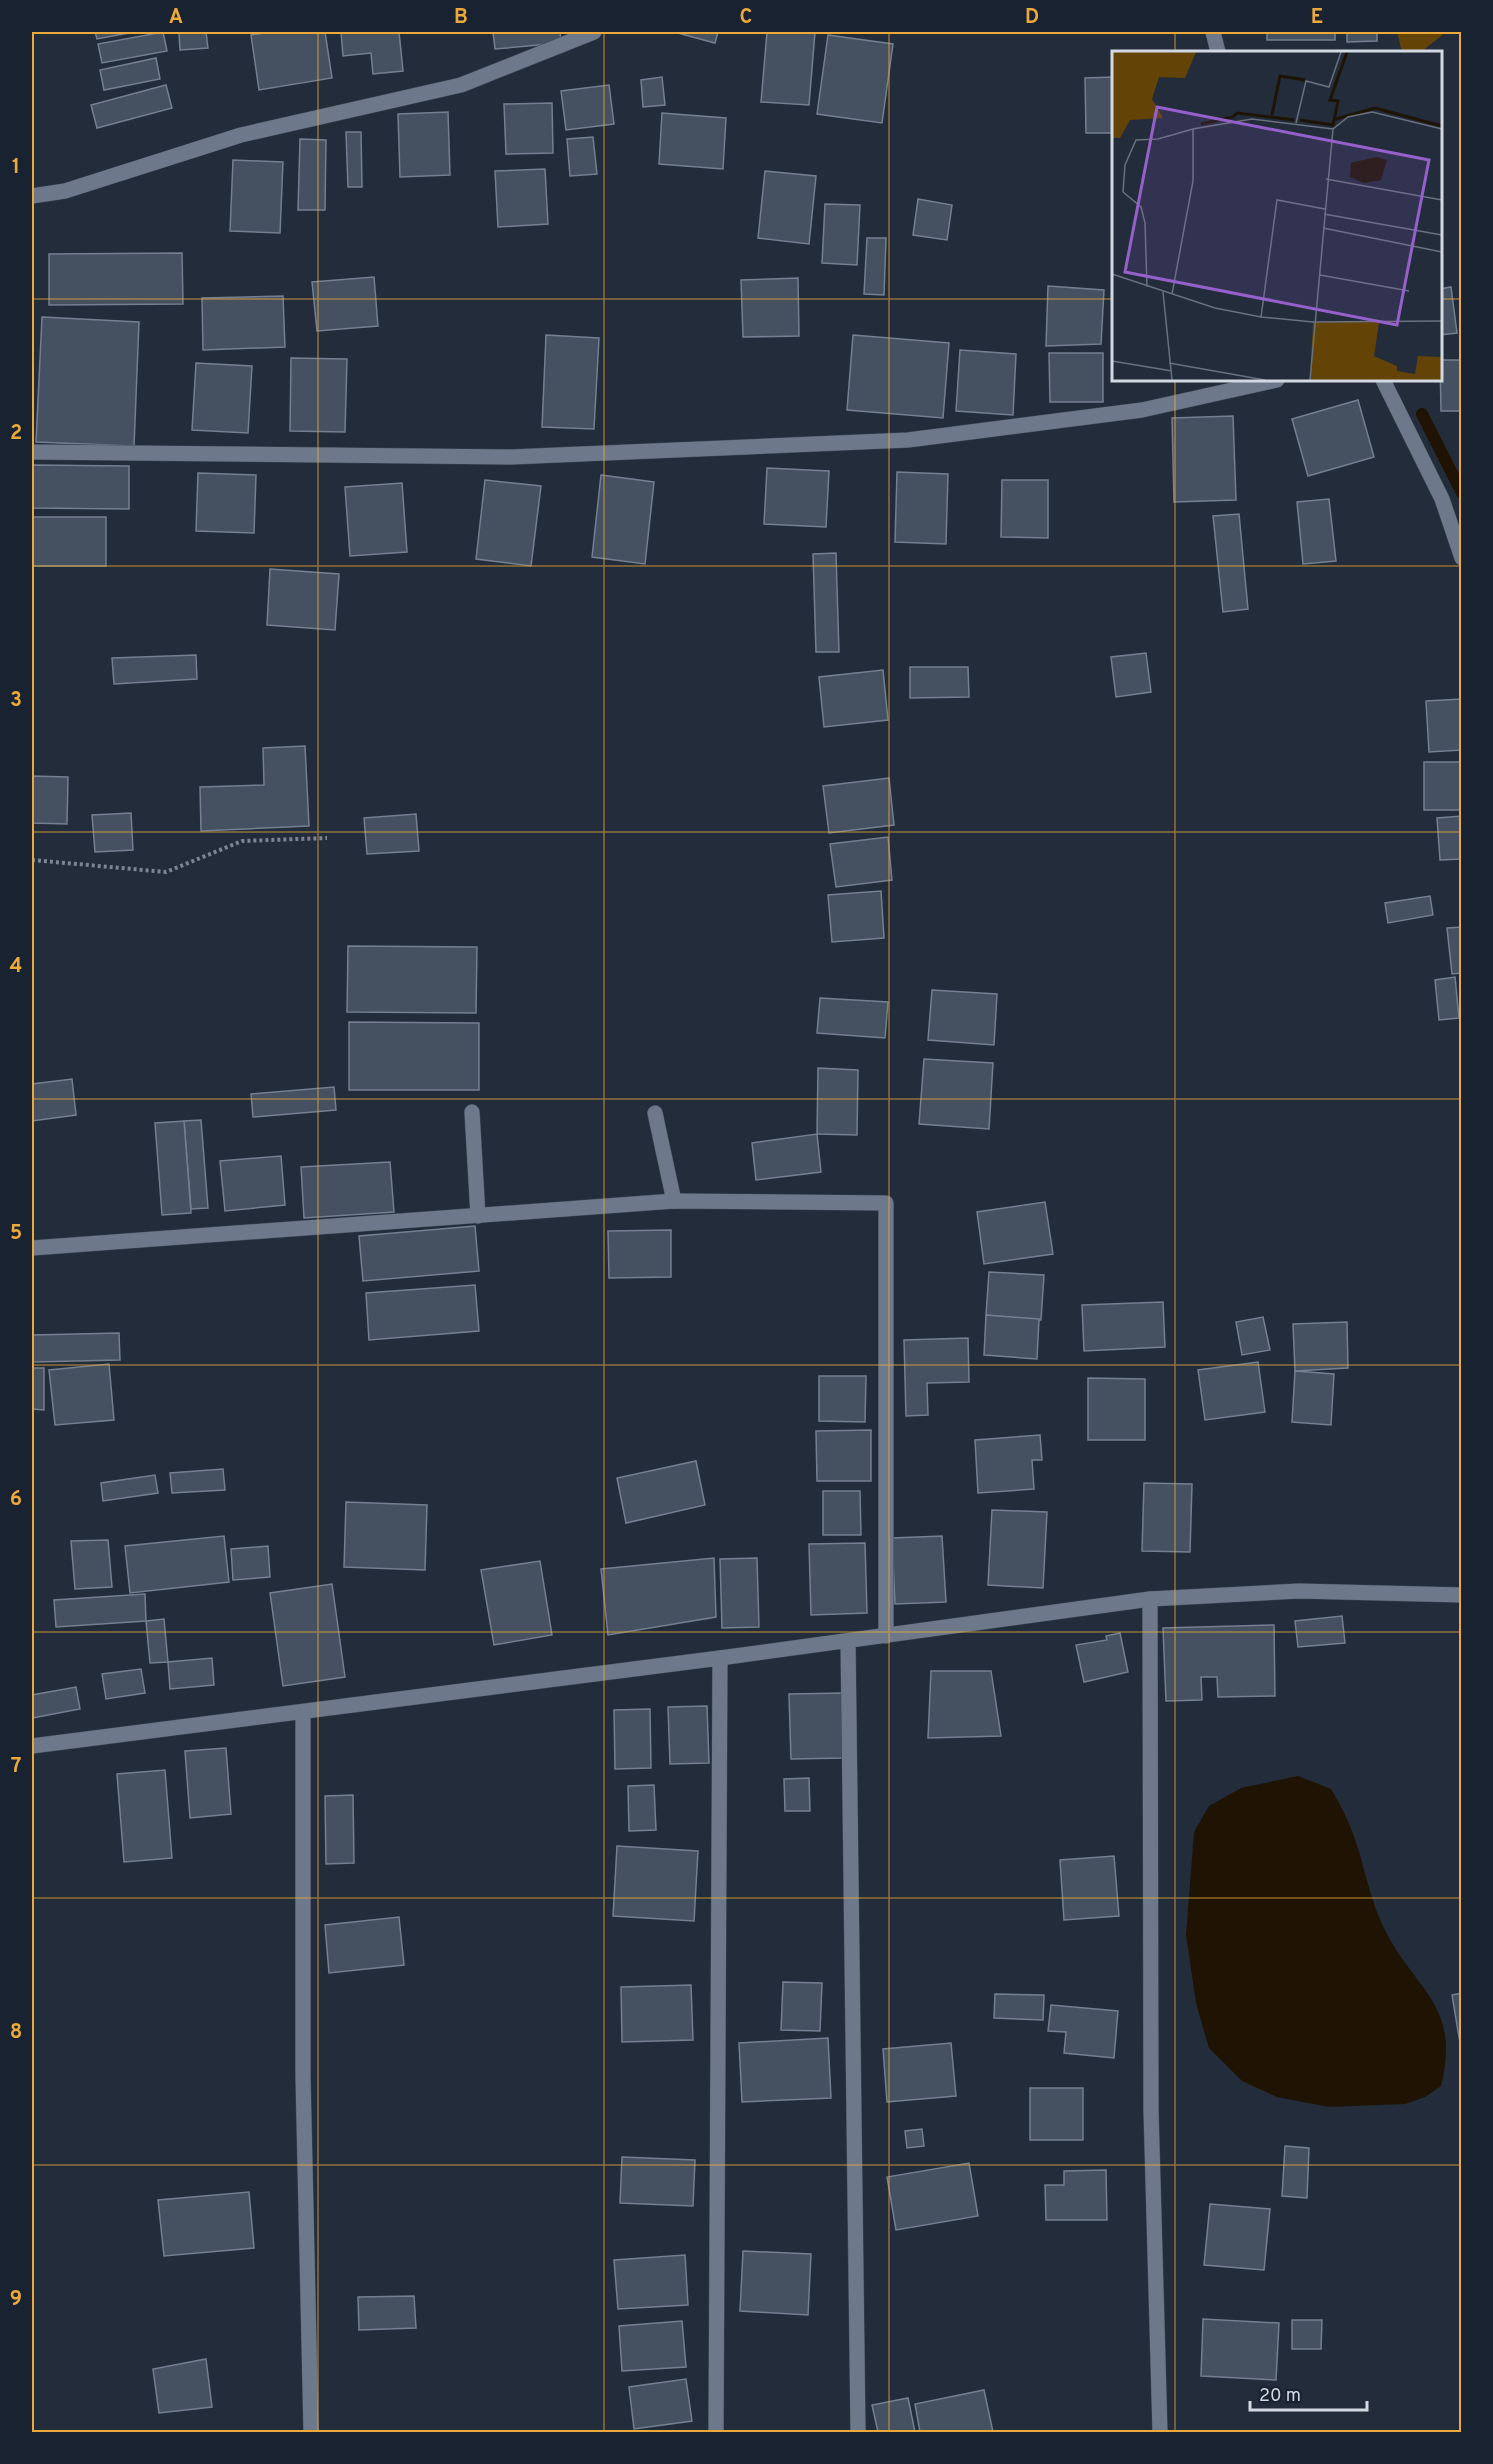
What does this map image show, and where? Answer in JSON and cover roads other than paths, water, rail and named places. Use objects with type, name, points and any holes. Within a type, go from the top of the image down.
[{"type":"street","points":[[32,196],[65,191],[241,135],[461,85],[594,32]]},
{"type":"street","points":[[1213,32],[1218,51]]},
{"type":"street","points":[[32,452],[511,457],[908,440],[1142,410],[1272,381]]},
{"type":"street","points":[[1383,381],[1442,499],[1461,558]]},
{"type":"street","points":[[472,1112],[478,1216]]},
{"type":"street","points":[[655,1113],[674,1201]]},
{"type":"street","points":[[32,1248],[674,1201],[885,1203],[885,1636]]},
{"type":"street","points":[[32,1746],[720,1658],[1150,1599],[1299,1591],[1461,1595]]},
{"type":"street","points":[[1150,1599],[1151,2110],[1160,2433]]},
{"type":"street","points":[[848,1641],[858,2433]]},
{"type":"street","points":[[716,2433],[720,1658]]},
{"type":"street","points":[[303,1712],[303,2029],[311,2433]]},
{"type":"waterway","points":[[1422,414],[1462,493]]}]
